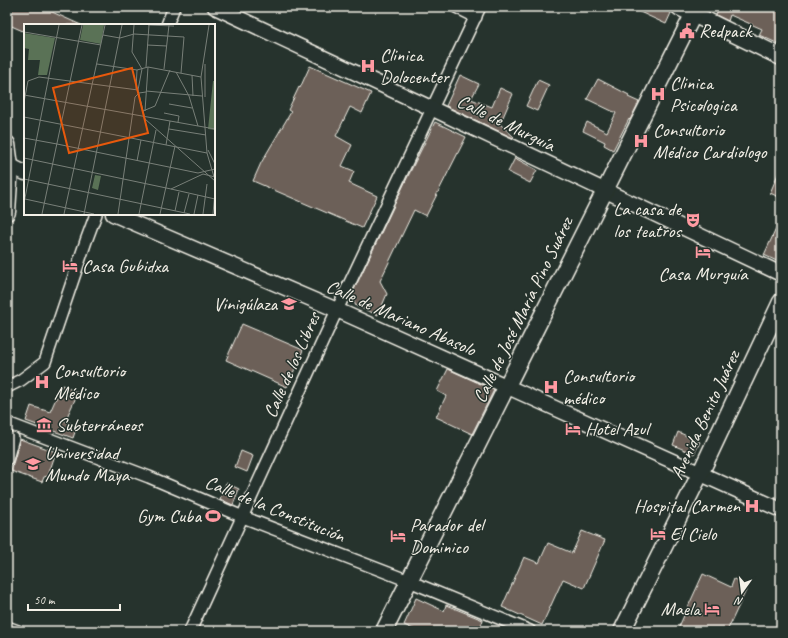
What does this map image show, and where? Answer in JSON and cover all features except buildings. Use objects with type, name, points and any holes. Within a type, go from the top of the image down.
[{"type":"main road","points":[[679,7],[695,10],[781,57]]},
{"type":"main road","name":"Calle de José María Pino Suárez","points":[[384,631],[695,10]]},
{"type":"main road","points":[[7,144],[7,212]]},
{"type":"main road","name":"Avenida Benito Juárez","points":[[622,631],[700,474],[781,302]]},
{"type":"street","points":[[167,24],[174,7]]},
{"type":"street","name":"Calle de Murguía","points":[[214,7],[781,274]]},
{"type":"street","points":[[456,7],[478,12]]},
{"type":"street","name":"Calle de los Libres","points":[[190,631],[337,310],[478,12]]},
{"type":"street","points":[[8,167],[24,173]]},
{"type":"street","points":[[7,387],[21,380],[45,362],[96,215]]},
{"type":"street","name":"Calle de Mariano Abasolo","points":[[115,215],[337,310],[781,510]]},
{"type":"street","name":"Calle de la Constitución","points":[[7,423],[149,477],[243,517],[530,631]]},
{"type":"street","points":[[7,459],[14,438]]},
{"type":"street","points":[[7,627],[18,631]]},
{"type":"place","name":"Redpack","points":[[687,31]]},
{"type":"place","name":"Clinica Dolocenter","points":[[368,66]]},
{"type":"place","name":"Clinica Psicologica","points":[[658,94]]},
{"type":"place","name":"Consultorio Médico Cardiologo","points":[[641,141]]},
{"type":"place","name":"La casa de los teatros","points":[[693,220]]},
{"type":"place","name":"Casa Murguía","points":[[703,252]]},
{"type":"place","name":"Casa Gubidxa","points":[[70,266]]},
{"type":"place","name":"Vinigúlaza","points":[[289,304]]},
{"type":"place","name":"Consultorio Médico","points":[[42,382]]},
{"type":"place","name":"Consultorio médico","points":[[551,387]]},
{"type":"place","name":"Subterráneos","points":[[44,425]]},
{"type":"place","name":"Hotel Azul","points":[[573,429]]},
{"type":"place","name":"Universidad Mundo Maya","points":[[33,464]]},
{"type":"place","name":"Hospital Carmen","points":[[752,506]]},
{"type":"place","name":"Gym Cuba","points":[[213,516]]},
{"type":"place","name":"El Cielo","points":[[658,534]]},
{"type":"place","name":"Parador del Dominico","points":[[398,536]]},
{"type":"place","name":"Maela","points":[[712,609]]}]
